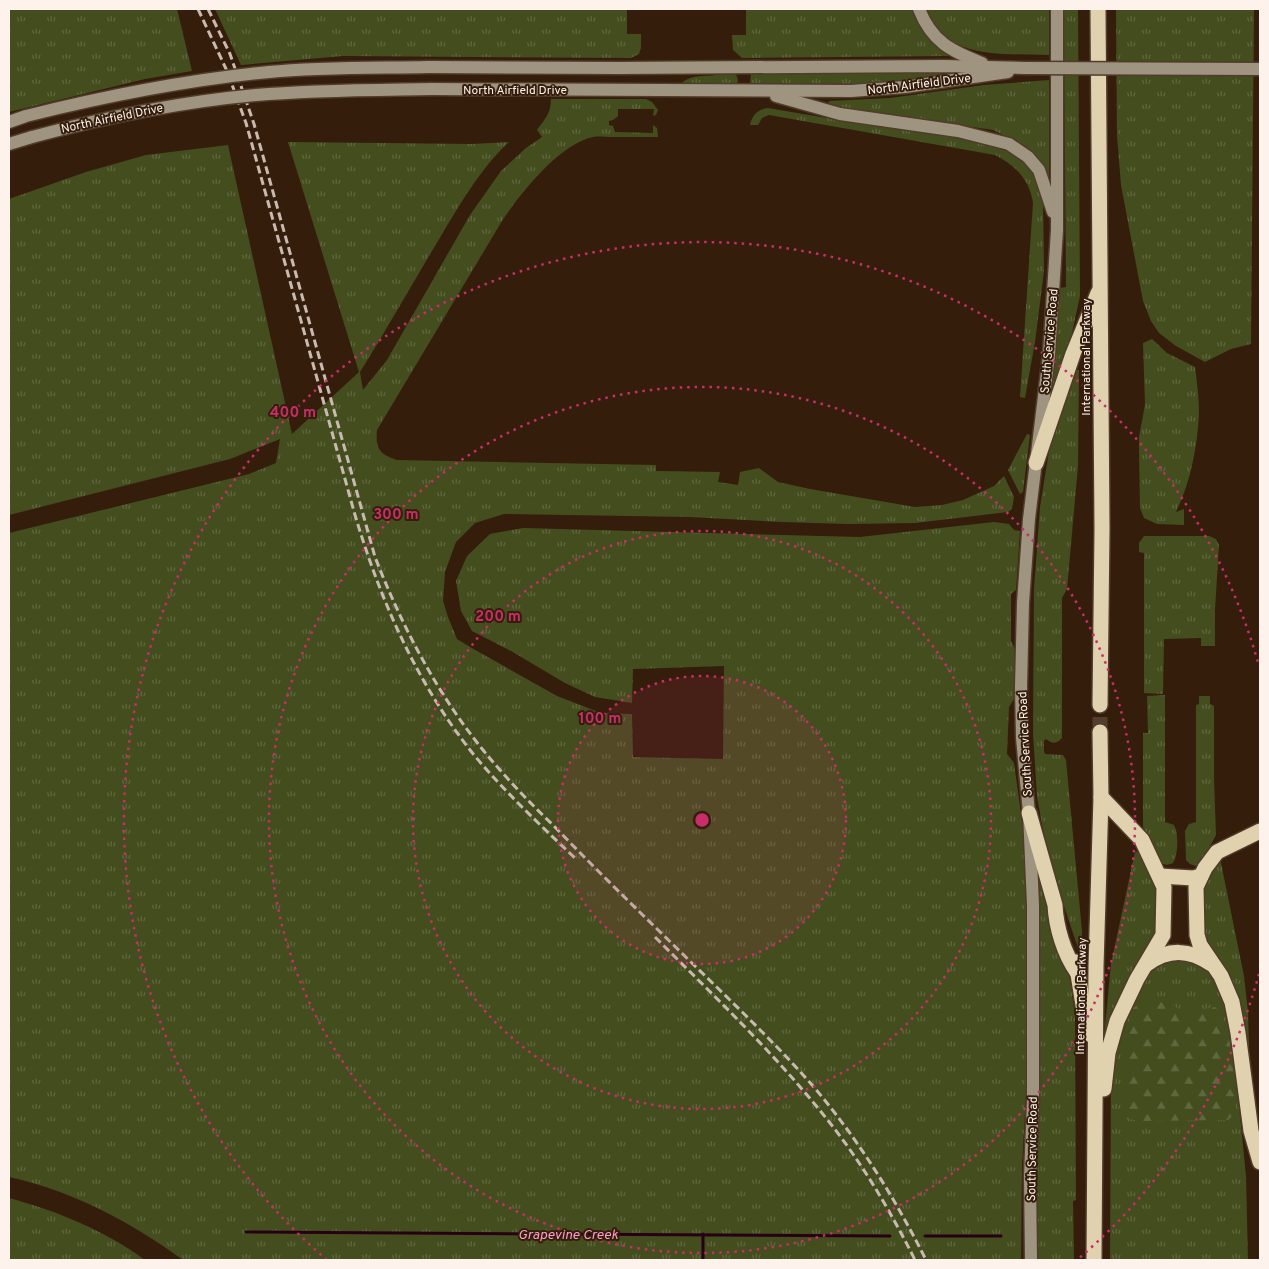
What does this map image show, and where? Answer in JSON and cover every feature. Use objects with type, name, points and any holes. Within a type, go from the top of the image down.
[{"type":"highway","name":"International Parkway","points":[[1098,9],[1102,529],[1100,705]]},
{"type":"highway","points":[[1036,463],[1073,354],[1101,287]]},
{"type":"highway","name":"International Parkway","points":[[1094,1260],[1096,966],[1101,797],[1100,732]]},
{"type":"highway","points":[[1096,1119],[1103,1092],[1112,1037],[1126,1000],[1163,934],[1164,887],[1142,840],[1101,797]]},
{"type":"highway","points":[[1030,813],[1055,905],[1056,918],[1071,964],[1077,972],[1084,1011],[1096,1051]]},
{"type":"highway","points":[[1260,831],[1212,856],[1196,887],[1197,936],[1200,945],[1227,987],[1234,1008],[1251,1131],[1260,1162]]},
{"type":"highway","points":[[1160,876],[1193,878],[1201,876]]},
{"type":"highway","points":[[1146,965],[1166,953],[1178,952],[1199,956],[1214,966]]},
{"type":"main road","points":[[919,9],[929,29],[941,42],[956,53],[992,66]]},
{"type":"main road","points":[[1057,9],[1057,230]]},
{"type":"main road","name":"North Airfield Drive","points":[[9,122],[26,116],[136,90],[237,75],[304,70],[428,67],[992,66],[1025,68],[1260,69]]},
{"type":"main road","name":"North Airfield Drive","points":[[9,144],[123,114],[257,95],[431,89],[851,92],[994,75],[1025,68]]},
{"type":"main road","points":[[761,92],[840,114],[958,131],[1009,144],[1028,158],[1039,170],[1049,197],[1057,230]]},
{"type":"main road","name":"South Service Road","points":[[1031,1260],[1033,905],[1030,813],[1023,758],[1021,677],[1023,603],[1029,519],[1049,354],[1057,230]]},
{"type":"green space","points":[[9,9],[177,9],[192,71],[145,79],[9,112]]},
{"type":"green space","points":[[215,9],[627,9],[627,34],[641,34],[641,48],[639,54],[631,58],[343,56],[241,65]]},
{"type":"green space","points":[[746,9],[916,9],[936,44],[949,56],[742,58],[733,50],[732,35],[746,35]]},
{"type":"green space","points":[[924,9],[1049,9],[1049,55],[995,53],[977,51],[961,46],[946,38],[934,26]]},
{"type":"green space","points":[[1062,9],[1078,9],[1080,296],[1066,360],[1046,416],[1057,339],[1060,288],[1066,287],[1064,37]]},
{"type":"green space","points":[[1116,9],[1254,9],[1251,344],[1231,349],[1205,362],[1176,346],[1159,333],[1151,321],[1143,301],[1121,185],[1117,136]]},
{"type":"green space","points":[[727,71],[735,73],[738,80],[736,86],[681,84],[691,78],[721,74]]},
{"type":"green space","points":[[940,72],[940,76],[855,86],[750,84],[751,73]]},
{"type":"green space","points":[[1049,80],[1049,178],[1027,147],[993,130],[828,106],[829,101],[890,98],[984,85]]},
{"type":"green space","points":[[551,99],[646,99],[652,102],[658,110],[656,115],[653,116],[654,109],[618,109],[618,116],[609,121],[609,125],[613,126],[615,132],[653,133],[653,125],[657,128],[658,137],[593,137],[567,149],[530,184],[502,221],[377,430],[378,446],[386,456],[397,460],[656,465],[656,471],[720,472],[718,482],[738,485],[740,472],[759,468],[778,482],[915,507],[942,505],[963,500],[994,486],[1004,476],[1014,497],[1012,509],[1008,512],[915,523],[848,524],[690,517],[504,514],[475,523],[456,542],[445,572],[443,601],[457,639],[470,647],[557,696],[601,713],[632,714],[633,757],[723,759],[724,666],[633,669],[632,703],[595,697],[565,683],[511,651],[472,631],[461,611],[456,581],[467,556],[490,534],[523,528],[860,537],[994,522],[1009,524],[1014,530],[1020,531],[1016,590],[1011,594],[1011,641],[1015,649],[1014,699],[1009,707],[1007,754],[1014,763],[1023,829],[1028,919],[1027,1078],[1022,1165],[1021,1260],[183,1260],[143,1233],[78,1199],[33,1183],[9,1177],[9,533],[249,474],[276,463],[280,439],[230,459],[9,515],[9,199],[86,172],[146,155],[228,145],[292,434],[359,372],[288,142],[472,144],[509,142],[488,164],[462,202],[360,372],[363,390],[387,360],[470,215],[501,171],[526,148],[542,137],[537,130],[549,112]]},
{"type":"green space","points":[[768,108],[1001,145],[1016,154],[1031,169],[1040,187],[1043,201],[1044,271],[1035,342],[1025,398],[1020,397],[1033,203],[1029,187],[1020,174],[1009,163],[995,155],[769,115],[762,118],[758,125],[750,125],[756,113]]},
{"type":"green space","points":[[1152,339],[1167,353],[1195,367],[1199,408],[1197,439],[1189,476],[1176,512],[1184,509],[1184,525],[1157,524],[1144,518],[1140,508],[1139,437],[1145,405],[1143,343]]},
{"type":"green space","points":[[1074,370],[1079,370],[1078,466],[1067,589],[1062,598],[1062,738],[1054,743],[1046,739],[1044,741],[1044,752],[1045,754],[1063,755],[1066,760],[1082,931],[1081,963],[1077,945],[1053,878],[1048,856],[1037,797],[1033,733],[1034,589],[1040,507],[1055,426]]},
{"type":"green space","points":[[1027,434],[1030,435],[1023,492],[1020,494],[1008,470]]},
{"type":"green space","points":[[1144,536],[1209,536],[1216,539],[1219,545],[1215,646],[1201,646],[1201,638],[1164,639],[1163,694],[1144,693],[1144,553],[1139,552],[1139,543]]},
{"type":"green space","points":[[1165,695],[1165,822],[1174,825],[1177,839],[1175,859],[1173,863],[1167,865],[1160,863],[1144,832],[1143,825],[1143,733],[1148,733],[1147,696]]},
{"type":"green space","points":[[1199,696],[1210,696],[1210,704],[1214,706],[1216,835],[1201,863],[1196,866],[1186,860],[1185,831],[1189,824],[1196,822],[1196,705],[1199,704]]},
{"type":"green space","points":[[1143,851],[1158,880],[1158,938],[1109,1037],[1104,1037],[1111,964],[1135,852]]},
{"type":"green space","points":[[1220,858],[1244,976],[1248,1012],[1250,1081],[1241,1035],[1202,939],[1203,881]]},
{"type":"green space","points":[[1038,880],[1041,880],[1069,973],[1075,1015],[1076,1200],[1073,1201],[1074,1260],[1037,1260]]},
{"type":"green space","points":[[1180,957],[1203,964],[1215,976],[1222,991],[1232,1034],[1246,1176],[1248,1260],[1110,1260],[1111,1075],[1122,1024],[1148,973],[1157,964]]},
{"type":"green space","points":[[1147,1000],[1170,1004],[1181,1010],[1195,1011],[1215,1007],[1221,1014],[1226,1025],[1232,1054],[1236,1107],[1233,1115],[1228,1120],[1138,1121],[1130,1119],[1126,1113],[1124,1100],[1126,1033],[1133,1008]]},
{"type":"green space","points":[[9,1198],[45,1209],[80,1223],[113,1239],[145,1260],[9,1260]]},
{"type":"waterway","name":"Grapevine Creek","points":[[246,1232],[890,1236]]},
{"type":"waterway","points":[[703,1234],[703,1260]]},
{"type":"waterway","name":"Grapevine Creek","points":[[925,1236],[1001,1236]]},
{"type":"tunnel","points":[[1100,705],[1100,732]]},
{"type":"railway","points":[[198,9],[227,71],[246,123],[355,515],[389,610],[418,671],[435,700],[474,755],[536,821],[575,858]]},
{"type":"railway","points":[[208,9],[230,54],[254,124],[375,557],[385,583],[435,682],[483,750],[535,808],[785,1055],[830,1106],[875,1170],[902,1214],[926,1260]]},
{"type":"railway","points":[[655,937],[762,1045],[836,1130],[873,1184],[915,1260]]}]
